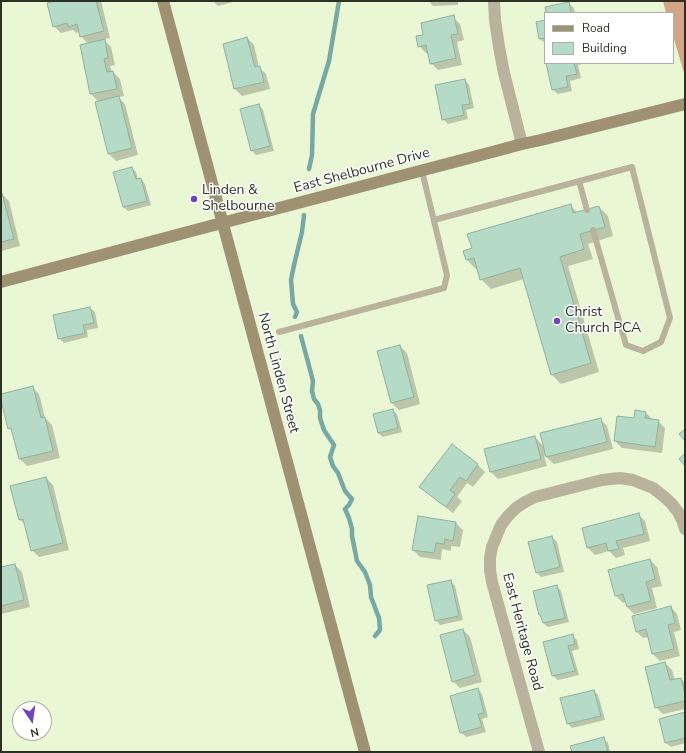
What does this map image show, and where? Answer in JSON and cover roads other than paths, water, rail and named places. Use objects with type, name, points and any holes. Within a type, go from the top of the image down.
[{"type":"main road","name":"North Linden Street","points":[[163,1],[365,752]]},
{"type":"main road","name":"East Shelbourne Drive","points":[[1,282],[522,144],[685,104]]},
{"type":"street","points":[[494,1],[495,20],[501,60],[522,144]]},
{"type":"street","name":"East Heritage Road","points":[[539,752],[492,582],[490,558],[492,547],[501,525],[516,508],[535,497],[602,480],[620,478],[633,480],[653,488],[678,512],[685,529]]},
{"type":"lane","points":[[434,220],[632,166],[670,318],[661,342],[643,352],[626,345],[593,230]]},
{"type":"lane","points":[[279,332],[444,288],[447,275],[422,171]]},
{"type":"lane","points":[[579,181],[587,210]]},
{"type":"waterway","points":[[309,169],[312,155],[313,114],[329,61],[339,1]]},
{"type":"waterway","points":[[295,317],[297,312],[293,304],[291,280],[302,232],[304,215]]},
{"type":"waterway","points":[[301,336],[313,381],[312,391],[314,399],[320,410],[320,418],[324,430],[334,445],[330,457],[345,491],[352,499],[345,509],[352,529],[357,561],[365,572],[370,585],[371,597],[379,618],[380,630],[375,636]]},
{"type":"place","name":"Linden & Shelbourne","points":[[194,199]]},
{"type":"place","name":"Christ Church PCA","points":[[557,321]]}]
